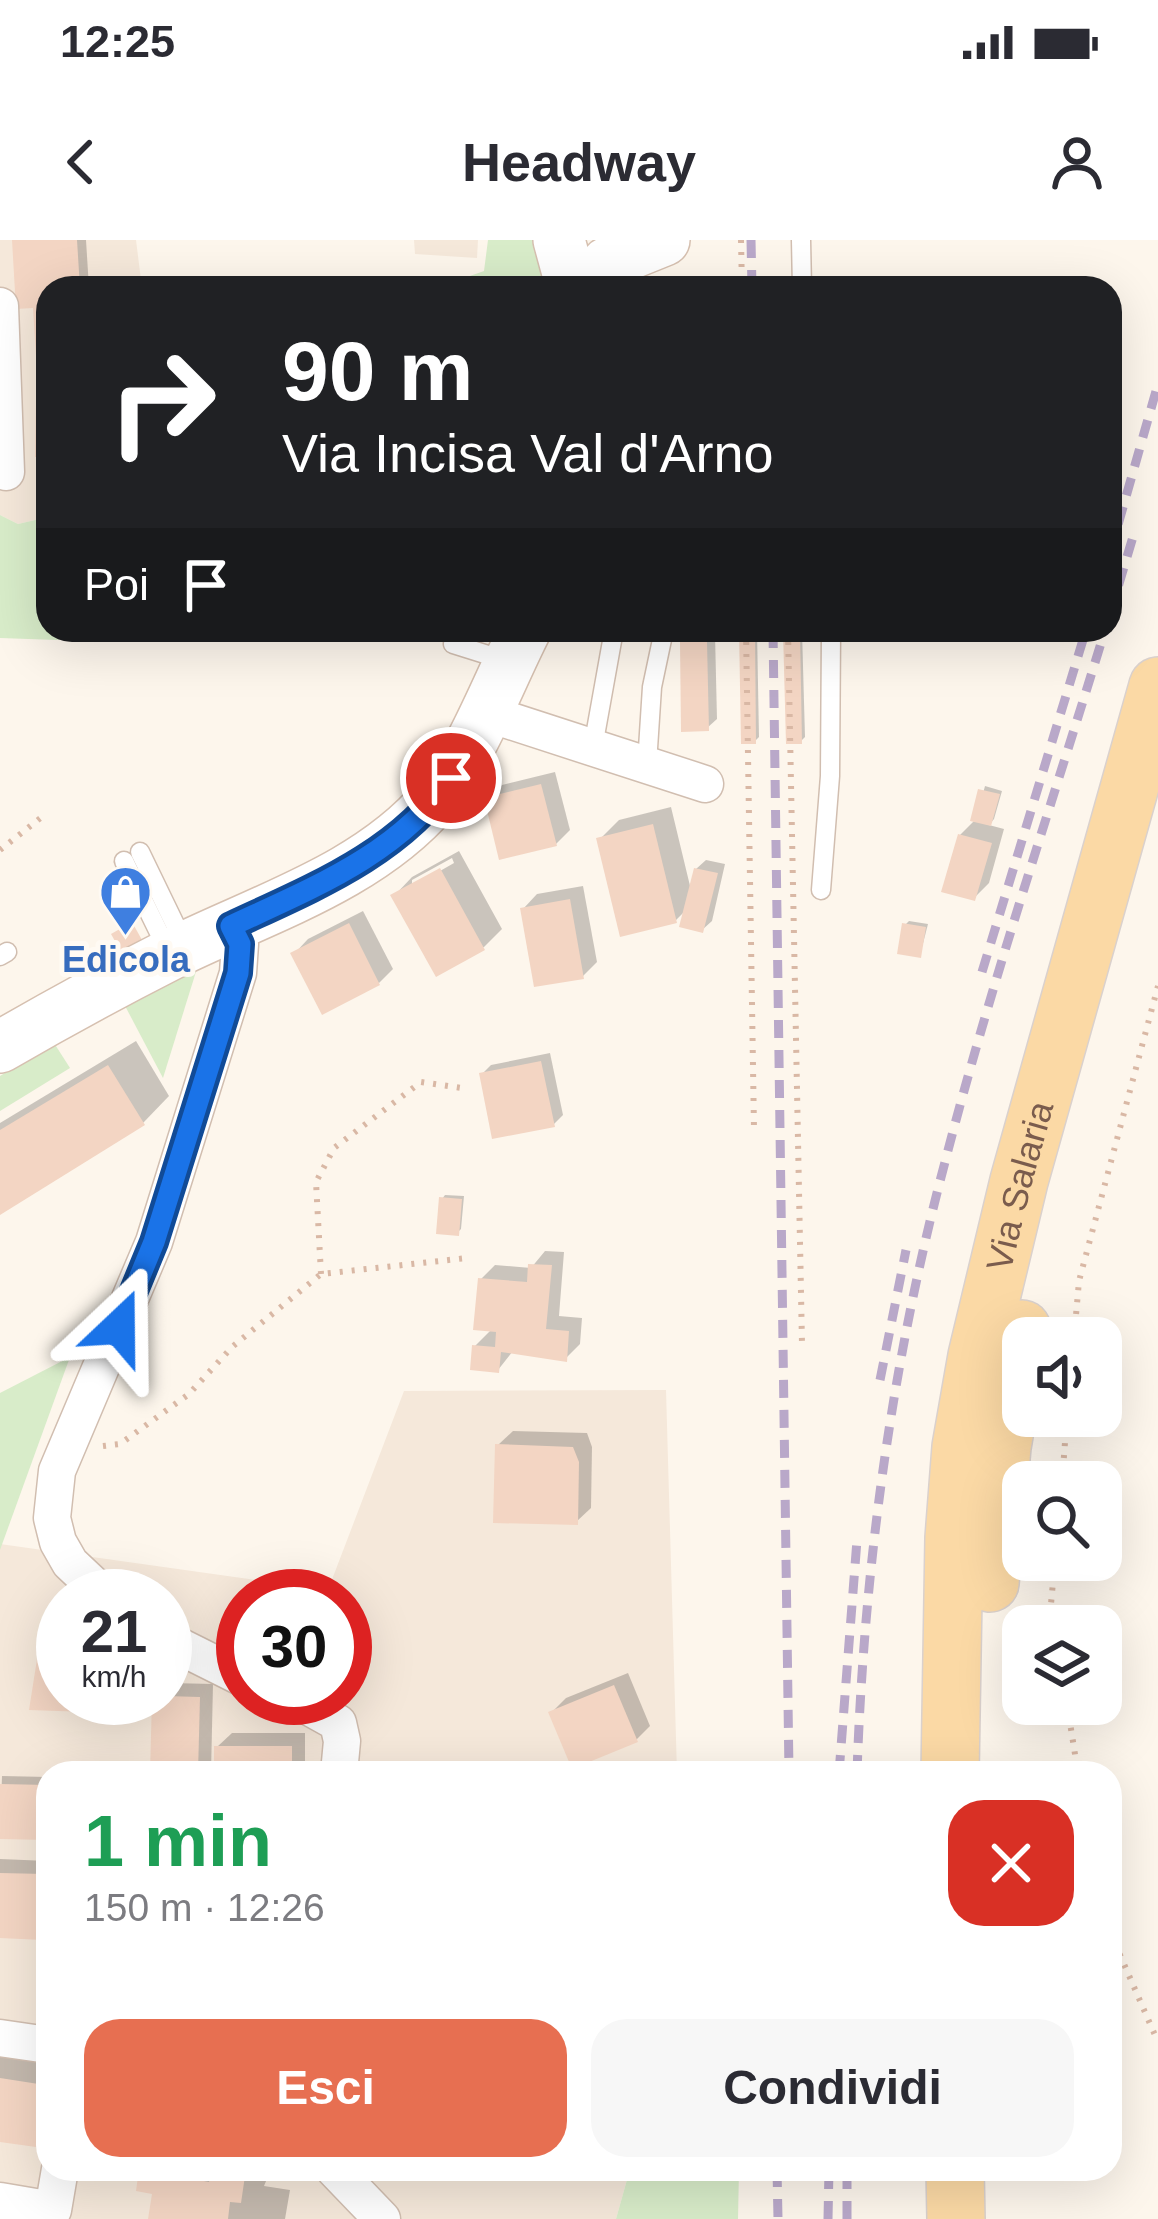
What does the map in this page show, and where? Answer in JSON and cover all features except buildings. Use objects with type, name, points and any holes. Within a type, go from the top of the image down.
[{"type":"main road","name":"Via Salaria","points":[[950,1761],[954,1538],[961,1447],[976,1355],[1018,1181],[1158,686]]},
{"type":"main road","name":"Via Salaria","points":[[989,1761],[992,1563],[1014,1366],[1048,1215],[1158,827]]},
{"type":"main road","points":[[955,2181],[956,2219]]},
{"type":"main road","points":[[994,2181],[995,2219]]},
{"type":"street","points":[[559,240],[569,276]]},
{"type":"street","points":[[596,276],[608,263],[661,241]]},
{"type":"street","points":[[0,305],[6,472]]},
{"type":"street","points":[[0,1047],[361,861],[407,827],[442,790],[517,646]]},
{"type":"street","points":[[483,712],[705,784]]},
{"type":"street","points":[[76,1569],[53,1530],[53,1494],[64,1449],[135,1290],[163,1214],[238,973],[240,944],[196,943]]},
{"type":"street","points":[[338,1725],[340,1761]]},
{"type":"street","points":[[0,2038],[36,2043]]},
{"type":"street","points":[[0,2201],[52,2210],[58,2181]]},
{"type":"street","points":[[346,2181],[382,2219]]},
{"type":"lane","points":[[801,240],[802,276]]},
{"type":"lane","points":[[593,747],[612,642]]},
{"type":"lane","points":[[646,764],[652,687],[661,642]]},
{"type":"lane","points":[[821,890],[830,776],[831,642]]},
{"type":"lane","points":[[453,644],[517,646]]},
{"type":"lane","points":[[132,856],[196,943]]},
{"type":"path","points":[[741,240],[742,276]]},
{"type":"path","points":[[746,642],[754,1129]]},
{"type":"path","points":[[788,642],[802,1344]]},
{"type":"path","points":[[0,850],[43,815]]},
{"type":"path","points":[[1076,1317],[1079,1281],[1158,986]]},
{"type":"path","points":[[321,1274],[316,1182],[334,1148],[421,1082],[462,1088]]},
{"type":"path","points":[[64,1449],[120,1444],[189,1394],[232,1347],[321,1274],[467,1258]]},
{"type":"path","points":[[1070,1725],[1076,1761]]},
{"type":"path","points":[[1122,1959],[1158,2042]]},
{"type":"shaded area","points":[[0,240],[136,240],[140,276],[36,276],[36,520],[18,524],[0,515]]},
{"type":"shaded area","points":[[414,240],[478,240],[477,258],[415,254]]},
{"type":"shaded area","points":[[666,1390],[677,1761],[36,1761],[36,2181],[627,2181],[616,2219],[0,2219],[0,1544],[178,1569],[36,1569],[36,1725],[192,1725],[192,1571],[216,1574],[216,1725],[372,1725],[372,1569],[336,1569],[404,1391]]},
{"type":"green space","points":[[488,240],[542,240],[543,276],[470,276],[484,271]]},
{"type":"green space","points":[[0,515],[18,524],[36,520],[36,639],[0,638]]},
{"type":"green space","points":[[199,962],[163,1078],[123,1002]]},
{"type":"green space","points":[[54,1043],[70,1068],[0,1111],[0,1076]]},
{"type":"green space","points":[[70,1357],[0,1550],[0,1393]]},
{"type":"green space","points":[[627,2181],[739,2181],[738,2219],[616,2219]]},
{"type":"railway","points":[[751,240],[752,276]]},
{"type":"railway","points":[[1122,511],[1158,384]]},
{"type":"railway","points":[[1122,574],[1135,530]]},
{"type":"railway","points":[[773,642],[789,1761]]},
{"type":"railway","points":[[982,972],[1082,642]]},
{"type":"railway","points":[[858,1761],[866,1619],[884,1465],[926,1237],[982,1028],[1101,642]]},
{"type":"railway","points":[[880,1380],[906,1250]]},
{"type":"railway","points":[[840,1761],[857,1540]]},
{"type":"railway","points":[[777,2181],[778,2219]]},
{"type":"railway","points":[[828,2219],[829,2181]]},
{"type":"railway","points":[[847,2181],[847,2219]]},
{"type":"place","name":"Edicola","points":[[126,937]]},
{"type":"route","points":[[119,1327],[154,1242],[238,973],[240,944],[231,926],[379,850],[420,815],[451,778]]}]
